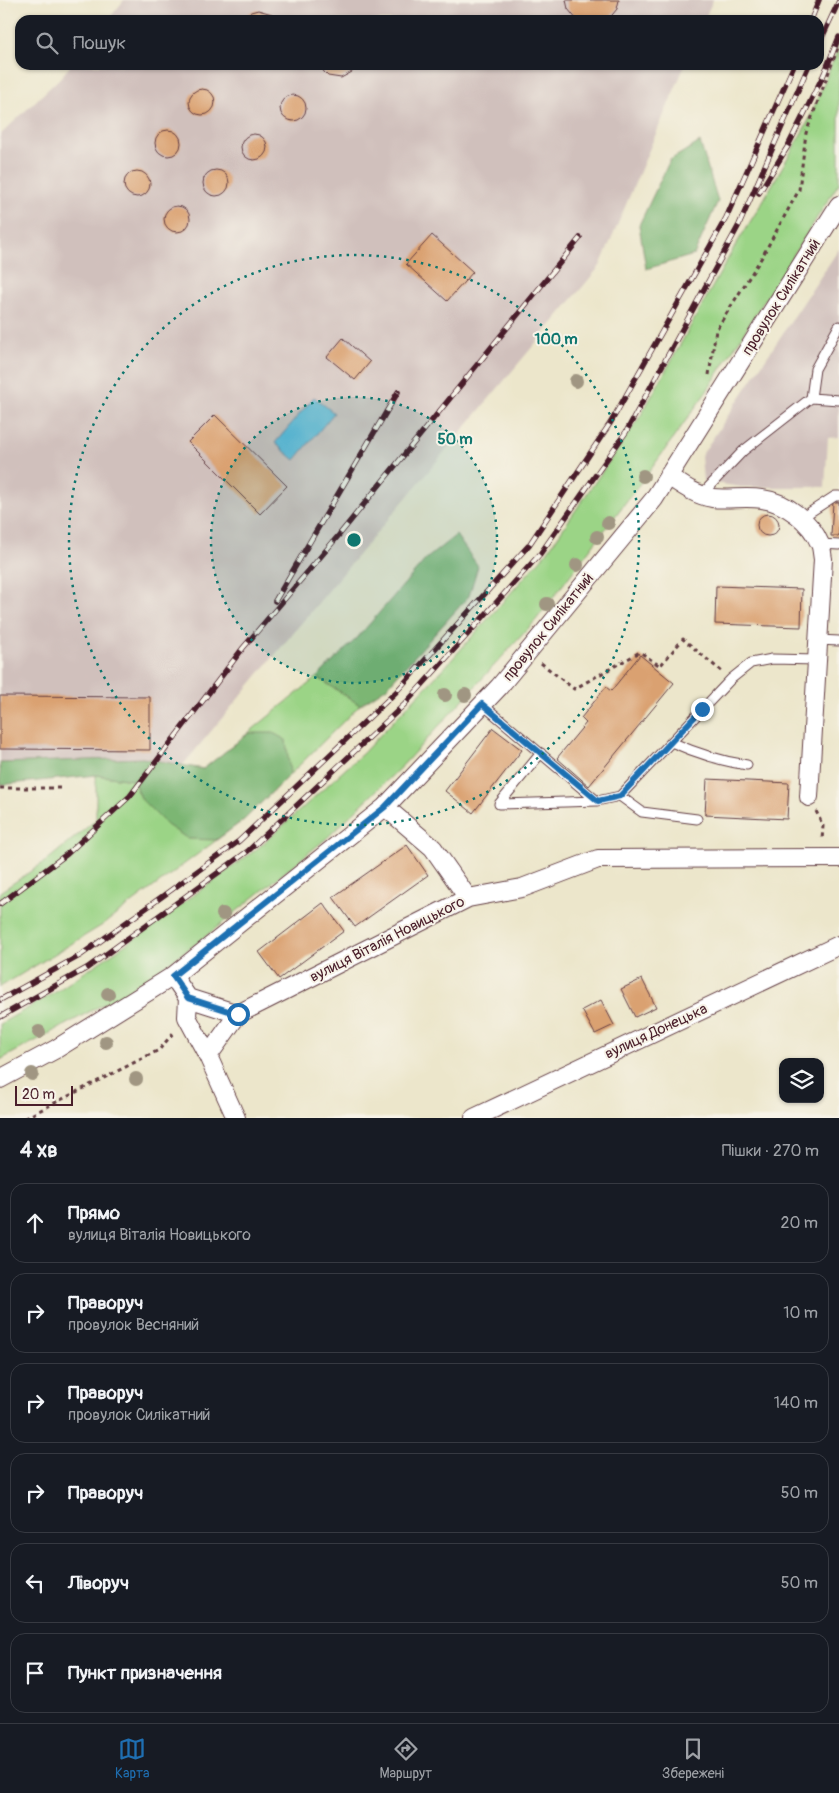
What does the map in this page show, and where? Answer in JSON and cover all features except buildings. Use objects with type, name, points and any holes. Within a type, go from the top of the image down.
[{"type":"street","name":"провулок Силікатний","points":[[173,976],[385,807],[482,704],[527,652],[654,499],[839,205]]},
{"type":"street","points":[[668,476],[701,495],[714,498],[762,499],[784,505],[801,518],[820,544],[823,559],[808,797]]},
{"type":"street","points":[[385,807],[432,848],[468,898]]},
{"type":"street","name":"вулиця Віталія Новицького","points":[[208,1056],[238,1014],[468,898],[522,888],[598,860],[839,858]]},
{"type":"street","name":"вулиця Донецька","points":[[474,1118],[839,945]]},
{"type":"street","points":[[0,1079],[56,1049],[173,976],[188,998],[187,1017],[208,1056],[236,1118]]},
{"type":"street","points":[[188,998],[238,1014]]},
{"type":"lane","points":[[811,398],[815,369],[839,326]]},
{"type":"lane","points":[[701,495],[743,451],[811,398],[839,400]]},
{"type":"lane","points":[[801,518],[835,496],[839,496]]},
{"type":"lane","points":[[820,544],[839,546]]},
{"type":"lane","points":[[818,640],[839,641]]},
{"type":"lane","points":[[541,753],[499,804],[598,801],[620,796],[731,679],[751,663],[772,659],[817,660]]},
{"type":"lane","points":[[482,704],[598,801]]},
{"type":"lane","points":[[671,742],[697,753],[727,762],[747,765]]},
{"type":"lane","points":[[620,796],[642,812],[697,819]]},
{"type":"path","points":[[710,409],[707,391],[716,330],[762,257],[799,190],[806,133],[839,45]]},
{"type":"path","points":[[527,652],[574,689],[640,652],[660,666],[683,639],[731,679]]},
{"type":"path","points":[[0,788],[63,788]]},
{"type":"path","points":[[808,797],[823,826],[820,858]]},
{"type":"path","points":[[25,1118],[159,1050],[187,1017]]},
{"type":"shaded area","points":[[124,0],[713,0],[706,15],[112,15]]},
{"type":"shaded area","points":[[67,70],[683,70],[600,266],[182,766],[143,758],[0,763],[0,135]]},
{"type":"shaded area","points":[[839,249],[839,437],[828,438],[825,487],[741,487],[703,481],[701,456]]},
{"type":"green space","points":[[839,46],[839,183],[707,391],[654,465],[536,620],[403,765],[327,838],[200,941],[128,991],[0,1060],[0,1024],[54,993],[138,936],[258,848],[362,754],[446,666],[547,552],[641,415],[734,248],[809,120]]},
{"type":"green space","points":[[700,142],[718,201],[694,255],[646,269],[639,225],[670,160]]},
{"type":"green space","points":[[456,535],[478,566],[469,596],[387,687],[360,705],[317,677],[358,637],[426,559]]},
{"type":"green space","points":[[317,677],[360,705],[245,819],[101,926],[0,987],[0,892],[46,861],[96,820],[96,775],[133,780],[142,800],[182,766],[204,769]]},
{"type":"green space","points":[[249,733],[273,733],[286,740],[290,774],[245,819],[216,840],[188,839],[167,825],[142,800],[133,780],[96,775],[0,785],[0,763],[143,758],[203,769]]},
{"type":"water","points":[[314,397],[334,413],[295,460],[275,443]]},
{"type":"railway","points":[[813,15],[819,0]]},
{"type":"railway","points":[[824,33],[839,1]]},
{"type":"railway","points":[[759,193],[788,146],[824,74],[839,37]]},
{"type":"railway","points":[[0,1000],[81,955],[239,841],[396,692],[529,545],[611,422],[726,218],[792,70]]},
{"type":"railway","points":[[0,1017],[87,968],[248,851],[405,704],[540,554],[626,432],[739,225],[807,70]]},
{"type":"railway","points":[[0,904],[67,854],[130,796],[243,648],[339,535],[580,238]]},
{"type":"railway","points":[[275,601],[398,392]]},
{"type":"route","points":[[238,1014],[188,998],[173,976],[385,807],[482,704],[598,801],[620,796],[702,709]]}]
